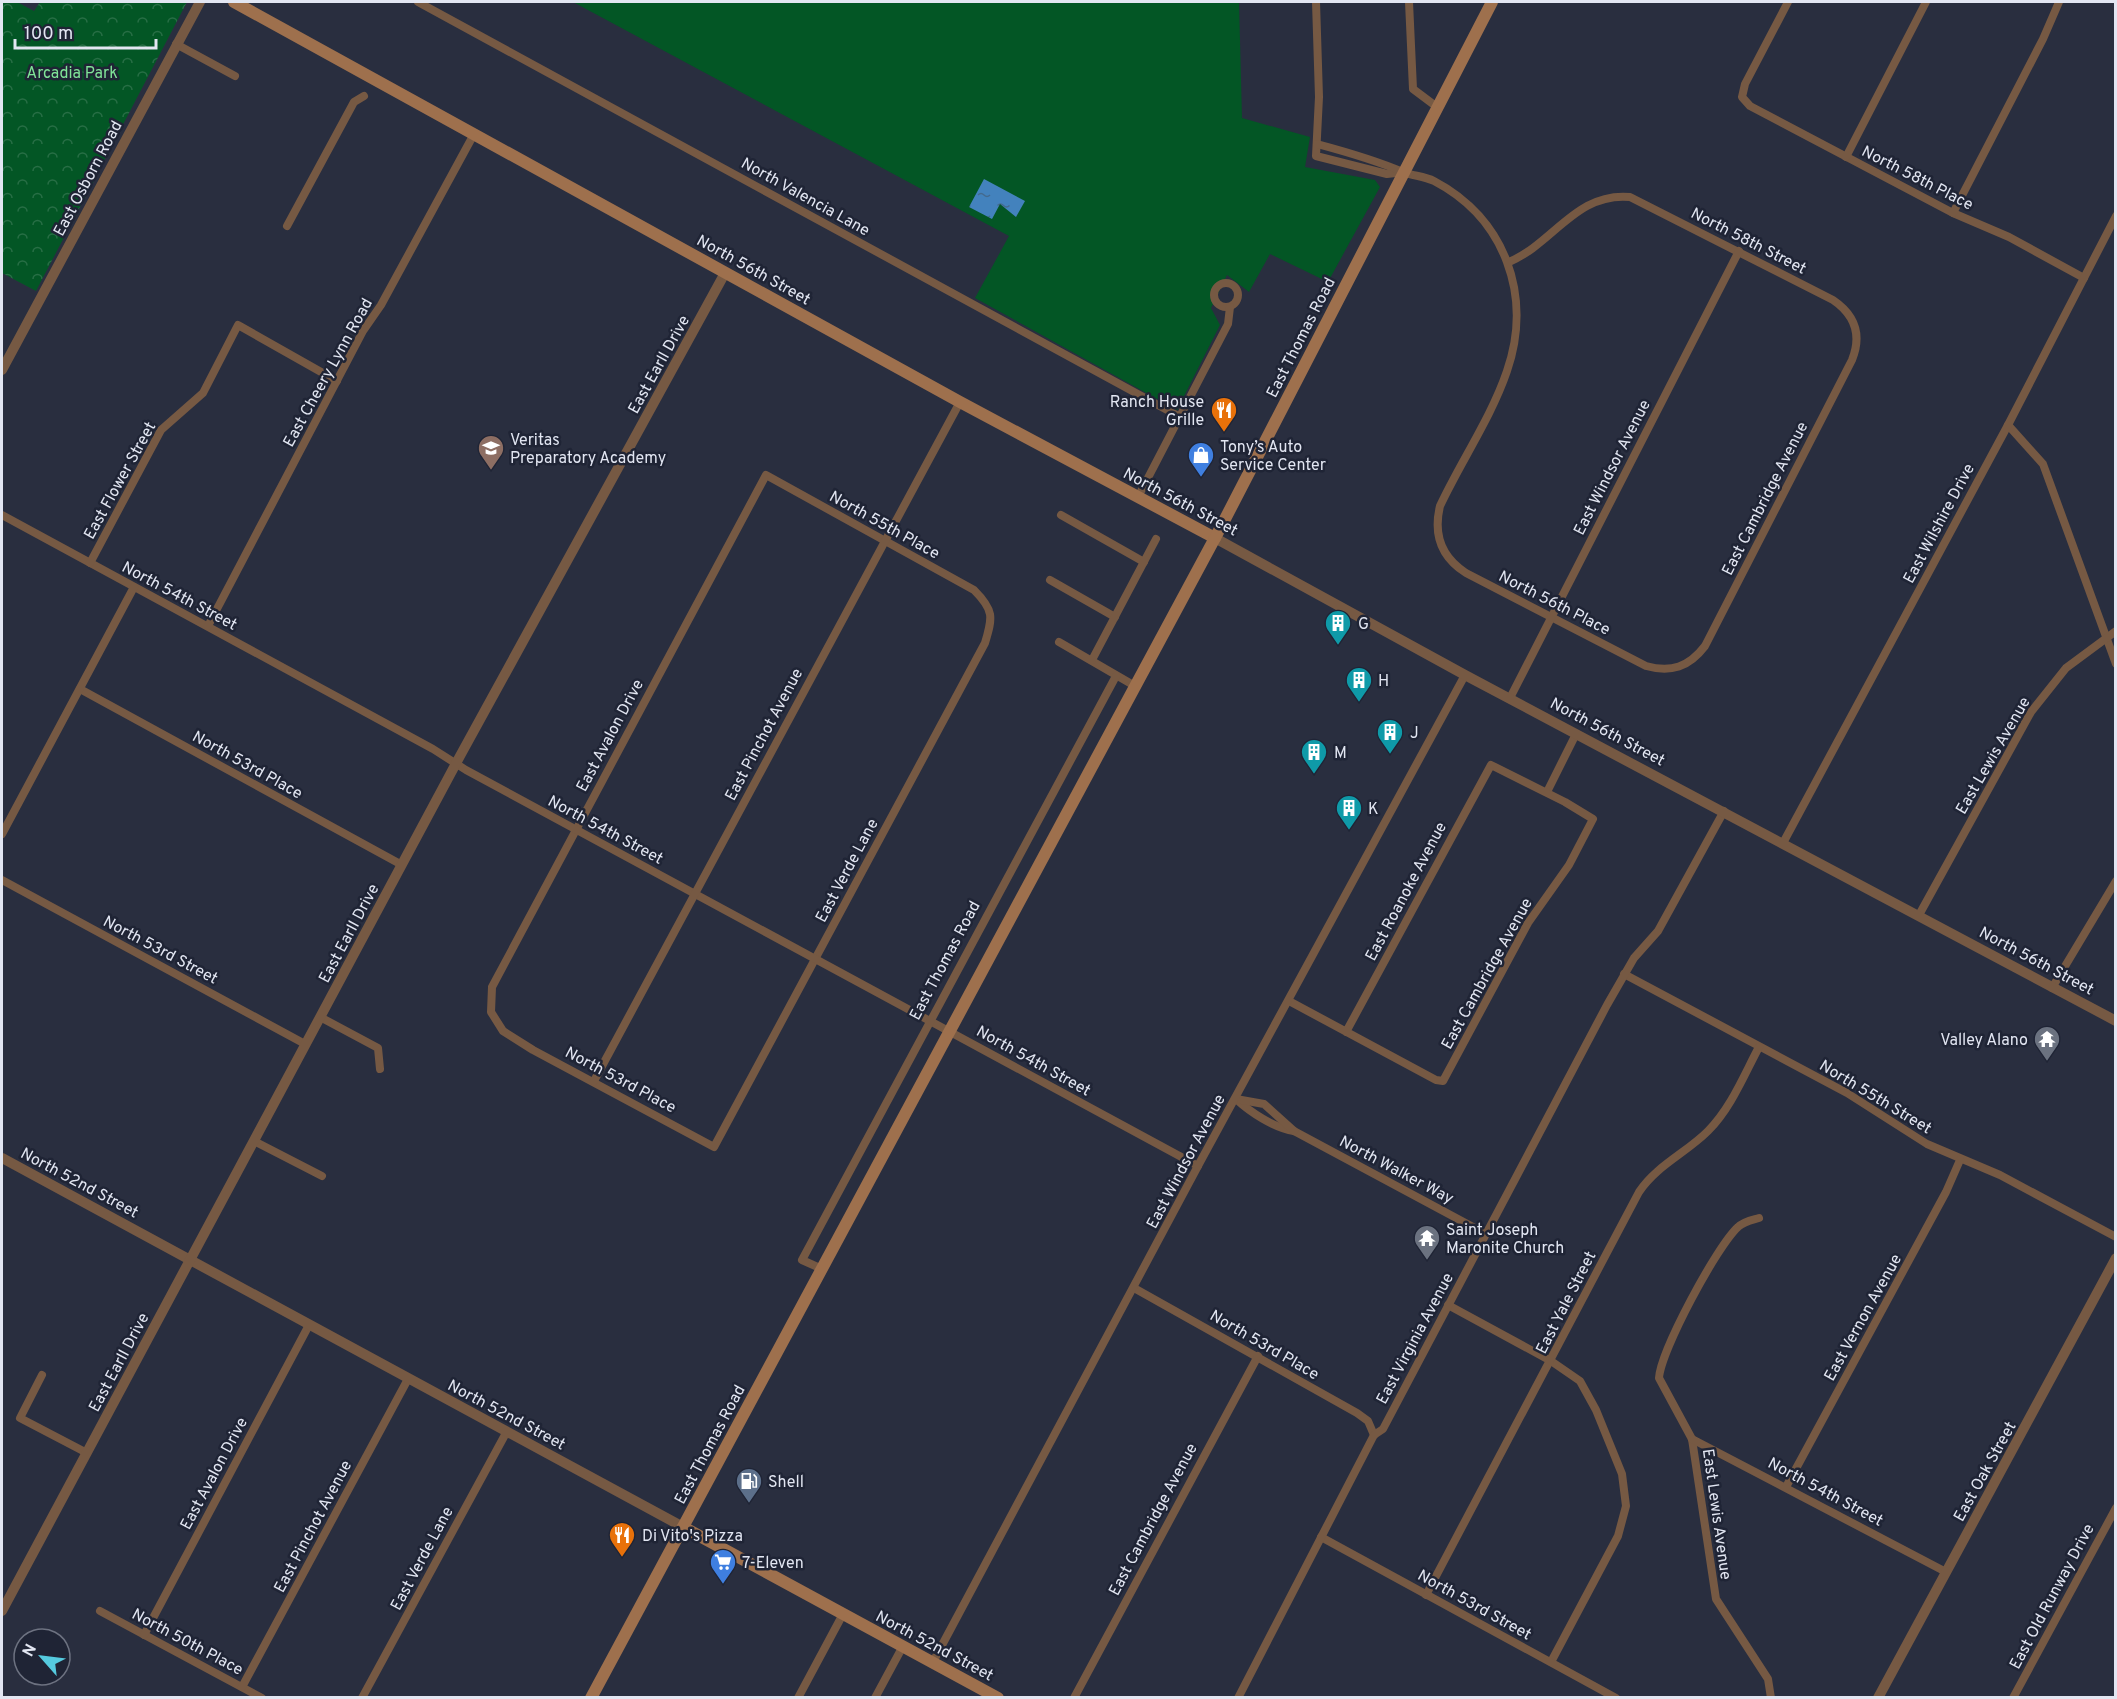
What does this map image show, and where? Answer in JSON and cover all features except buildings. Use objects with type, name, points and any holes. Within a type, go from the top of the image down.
[{"type":"main road","name":"North 56th Street","points":[[234,2],[960,402],[1215,538]]},
{"type":"main road","name":"East Thomas Road","points":[[591,1698],[1215,538],[1492,2]]},
{"type":"main road","name":"North 52nd Street","points":[[683,1527],[998,1698]]},
{"type":"street","name":"East Osborn Road","points":[[2,370],[200,2]]},
{"type":"street","name":"North Valencia Lane","points":[[418,2],[1180,417]]},
{"type":"street","points":[[1316,2],[1319,97],[1316,156],[1387,174],[1404,172]]},
{"type":"street","points":[[1409,2],[1413,89],[1437,107]]},
{"type":"street","name":"North 58th Place","points":[[1788,2],[1745,84],[1742,97],[1750,106],[1953,213],[2009,237],[2085,278]]},
{"type":"street","points":[[1846,158],[1926,2]]},
{"type":"street","points":[[1953,213],[2043,39],[2059,2]]},
{"type":"street","points":[[176,44],[235,76]]},
{"type":"street","points":[[287,226],[354,102],[364,96]]},
{"type":"street","name":"East Cheery Lynn Road","points":[[208,626],[337,381],[474,134]]},
{"type":"street","points":[[1317,144],[1378,160],[1404,172],[1427,178],[1463,200],[1491,234],[1509,262]]},
{"type":"street","name":"North 58th Street","points":[[1509,262],[1526,255],[1582,207],[1594,200],[1622,196],[1641,201],[1833,300],[1843,306],[1854,322]]},
{"type":"street","name":"East Wilshire Drive","points":[[1783,843],[2008,425],[2115,218]]},
{"type":"street","name":"East Windsor Avenue","points":[[1510,698],[1739,251]]},
{"type":"street","name":"North 56th Place","points":[[1509,262],[1513,275],[1516,309],[1513,351],[1501,388],[1440,506],[1437,519],[1442,550],[1458,567],[1646,666],[1671,670]]},
{"type":"street","name":"East Earll Drive","points":[[2,1611],[455,765],[725,273]]},
{"type":"street","points":[[1138,497],[1228,324],[1230,307]]},
{"type":"street","name":"East Cambridge Avenue","points":[[1671,670],[1689,662],[1705,646],[1852,360],[1857,334],[1854,322]]},
{"type":"street","name":"East Flower Street","points":[[90,563],[160,430],[203,393],[238,325],[337,381]]},
{"type":"street","name":"East Pinchot Avenue","points":[[594,1081],[960,402]]},
{"type":"street","points":[[2008,425],[2043,464],[2115,664]]},
{"type":"street","name":"North 55th Place","points":[[766,475],[974,590],[987,603]]},
{"type":"street","name":"East Avalon Drive","points":[[491,1012],[492,987],[766,475]]},
{"type":"street","name":"North 54th Street","points":[[2,515],[433,749],[455,765],[931,1020],[1198,1167]]},
{"type":"street","points":[[1061,515],[1144,562]]},
{"type":"street","name":"North 56th Street","points":[[1215,538],[1465,675],[2115,1021]]},
{"type":"street","points":[[1092,660],[1156,539]]},
{"type":"street","points":[[1050,580],[1115,617]]},
{"type":"street","points":[[2,834],[134,587]]},
{"type":"street","name":"East Verde Lane","points":[[714,1147],[985,643],[991,621],[987,603]]},
{"type":"street","name":"East Lewis Avenue","points":[[1919,915],[2031,712],[2066,668],[2115,631]]},
{"type":"street","points":[[1059,642],[1135,686]]},
{"type":"street","name":"East Windsor Avenue","points":[[933,1662],[1465,675]]},
{"type":"street","name":"East Thomas Road","points":[[822,1269],[802,1260],[1116,676]]},
{"type":"street","name":"North 53rd Place","points":[[80,689],[402,865]]},
{"type":"street","points":[[1547,792],[1576,734]]},
{"type":"street","name":"East Roanoke Avenue","points":[[1346,1032],[1491,765],[1547,792]]},
{"type":"street","name":"East Cambridge Avenue","points":[[1346,1032],[1443,1081],[1528,923],[1569,865],[1593,819],[1547,792]]},
{"type":"street","name":"East Virginia Avenue","points":[[1232,1698],[1239,1694],[1374,1434],[1383,1429],[1624,974],[1658,931],[1724,811]]},
{"type":"street","name":"North 53rd Street","points":[[2,880],[305,1044]]},
{"type":"street","points":[[2052,988],[2115,881]]},
{"type":"street","name":"North 55th Street","points":[[1624,974],[1847,1093],[1911,1135],[1960,1160],[2000,1175],[2115,1238]]},
{"type":"street","points":[[1289,1001],[1346,1032]]},
{"type":"street","name":"North 53rd Place","points":[[491,1012],[503,1030],[533,1050],[714,1147]]},
{"type":"street","points":[[320,1017],[378,1048],[380,1069]]},
{"type":"street","name":"East Yale Street","points":[[1426,1595],[1645,1183],[1711,1128],[1727,1107],[1759,1047]]},
{"type":"street","name":"North Walker Way","points":[[1236,1099],[1270,1107],[1271,1117],[1294,1131],[1486,1234]]},
{"type":"street","points":[[254,1141],[322,1176]]},
{"type":"street","name":"North 52nd Street","points":[[2,1158],[683,1527]]},
{"type":"street","name":"East Vernon Avenue","points":[[1786,1487],[1946,1192],[1960,1160]]},
{"type":"street","name":"East Lewis Avenue","points":[[1759,1218],[1741,1224],[1725,1245],[1691,1301],[1660,1370],[1662,1386],[1692,1439],[1716,1599],[1768,1679],[1771,1698]]},
{"type":"street","name":"East Oak Street","points":[[1878,1698],[2115,1258]]},
{"type":"street","name":"North 53rd Place","points":[[1134,1288],[1357,1413],[1371,1424],[1374,1434]]},
{"type":"street","points":[[1448,1305],[1551,1360],[1580,1381],[1588,1392],[1622,1474],[1626,1506],[1614,1546],[1551,1662]]},
{"type":"street","name":"East Avalon Drive","points":[[144,1635],[309,1325]]},
{"type":"street","name":"East Cambridge Avenue","points":[[1074,1698],[1258,1356]]},
{"type":"street","points":[[42,1375],[20,1418],[87,1453]]},
{"type":"street","name":"East Pinchot Avenue","points":[[242,1687],[408,1379]]},
{"type":"street","name":"East Verde Lane","points":[[362,1698],[506,1433]]},
{"type":"street","name":"North 54th Street","points":[[1692,1439],[1946,1572]]},
{"type":"street","name":"East Old Runway Drive","points":[[2013,1698],[2113,1520],[2115,1508]]},
{"type":"street","name":"North 53rd Street","points":[[1321,1538],[1616,1698]]},
{"type":"street","name":"North 50th Place","points":[[100,1611],[262,1698]]},
{"type":"street","points":[[798,1698],[843,1614]]},
{"type":"street","points":[[875,1698],[903,1646]]},
{"type":"green space","name":"Arcadia Park","points":[[2,2],[17,2],[34,11],[40,2],[187,2],[36,291],[2,273]]},
{"type":"green space","points":[[573,2],[1239,2],[1242,118],[1310,137],[1305,167],[1375,180],[1380,187],[1328,282],[1270,254],[1249,292],[1227,275],[1211,308],[1220,325],[1177,410],[975,298],[1009,236]]},
{"type":"water","points":[[984,179],[1025,201],[1016,217],[1000,204],[992,219],[969,207]]},
{"type":"place","name":"Ranch House Grille","points":[[1224,433]]},
{"type":"place","name":"Veritas Preparatory Academy","points":[[491,471]]},
{"type":"place","name":"Tony’s Auto Service Center","points":[[1201,478]]},
{"type":"place","name":"G","points":[[1338,646]]},
{"type":"place","name":"H","points":[[1359,703]]},
{"type":"place","name":"J","points":[[1390,755]]},
{"type":"place","name":"M","points":[[1314,775]]},
{"type":"place","name":"K","points":[[1349,831]]},
{"type":"place","name":"Valley Alano","points":[[2047,1062]]},
{"type":"place","name":"Saint Joseph Maronite Church","points":[[1427,1261]]},
{"type":"place","name":"Shell","points":[[749,1504]]},
{"type":"place","name":"Di Vito's Pizza","points":[[622,1558]]},
{"type":"place","name":"7-Eleven","points":[[723,1585]]}]
